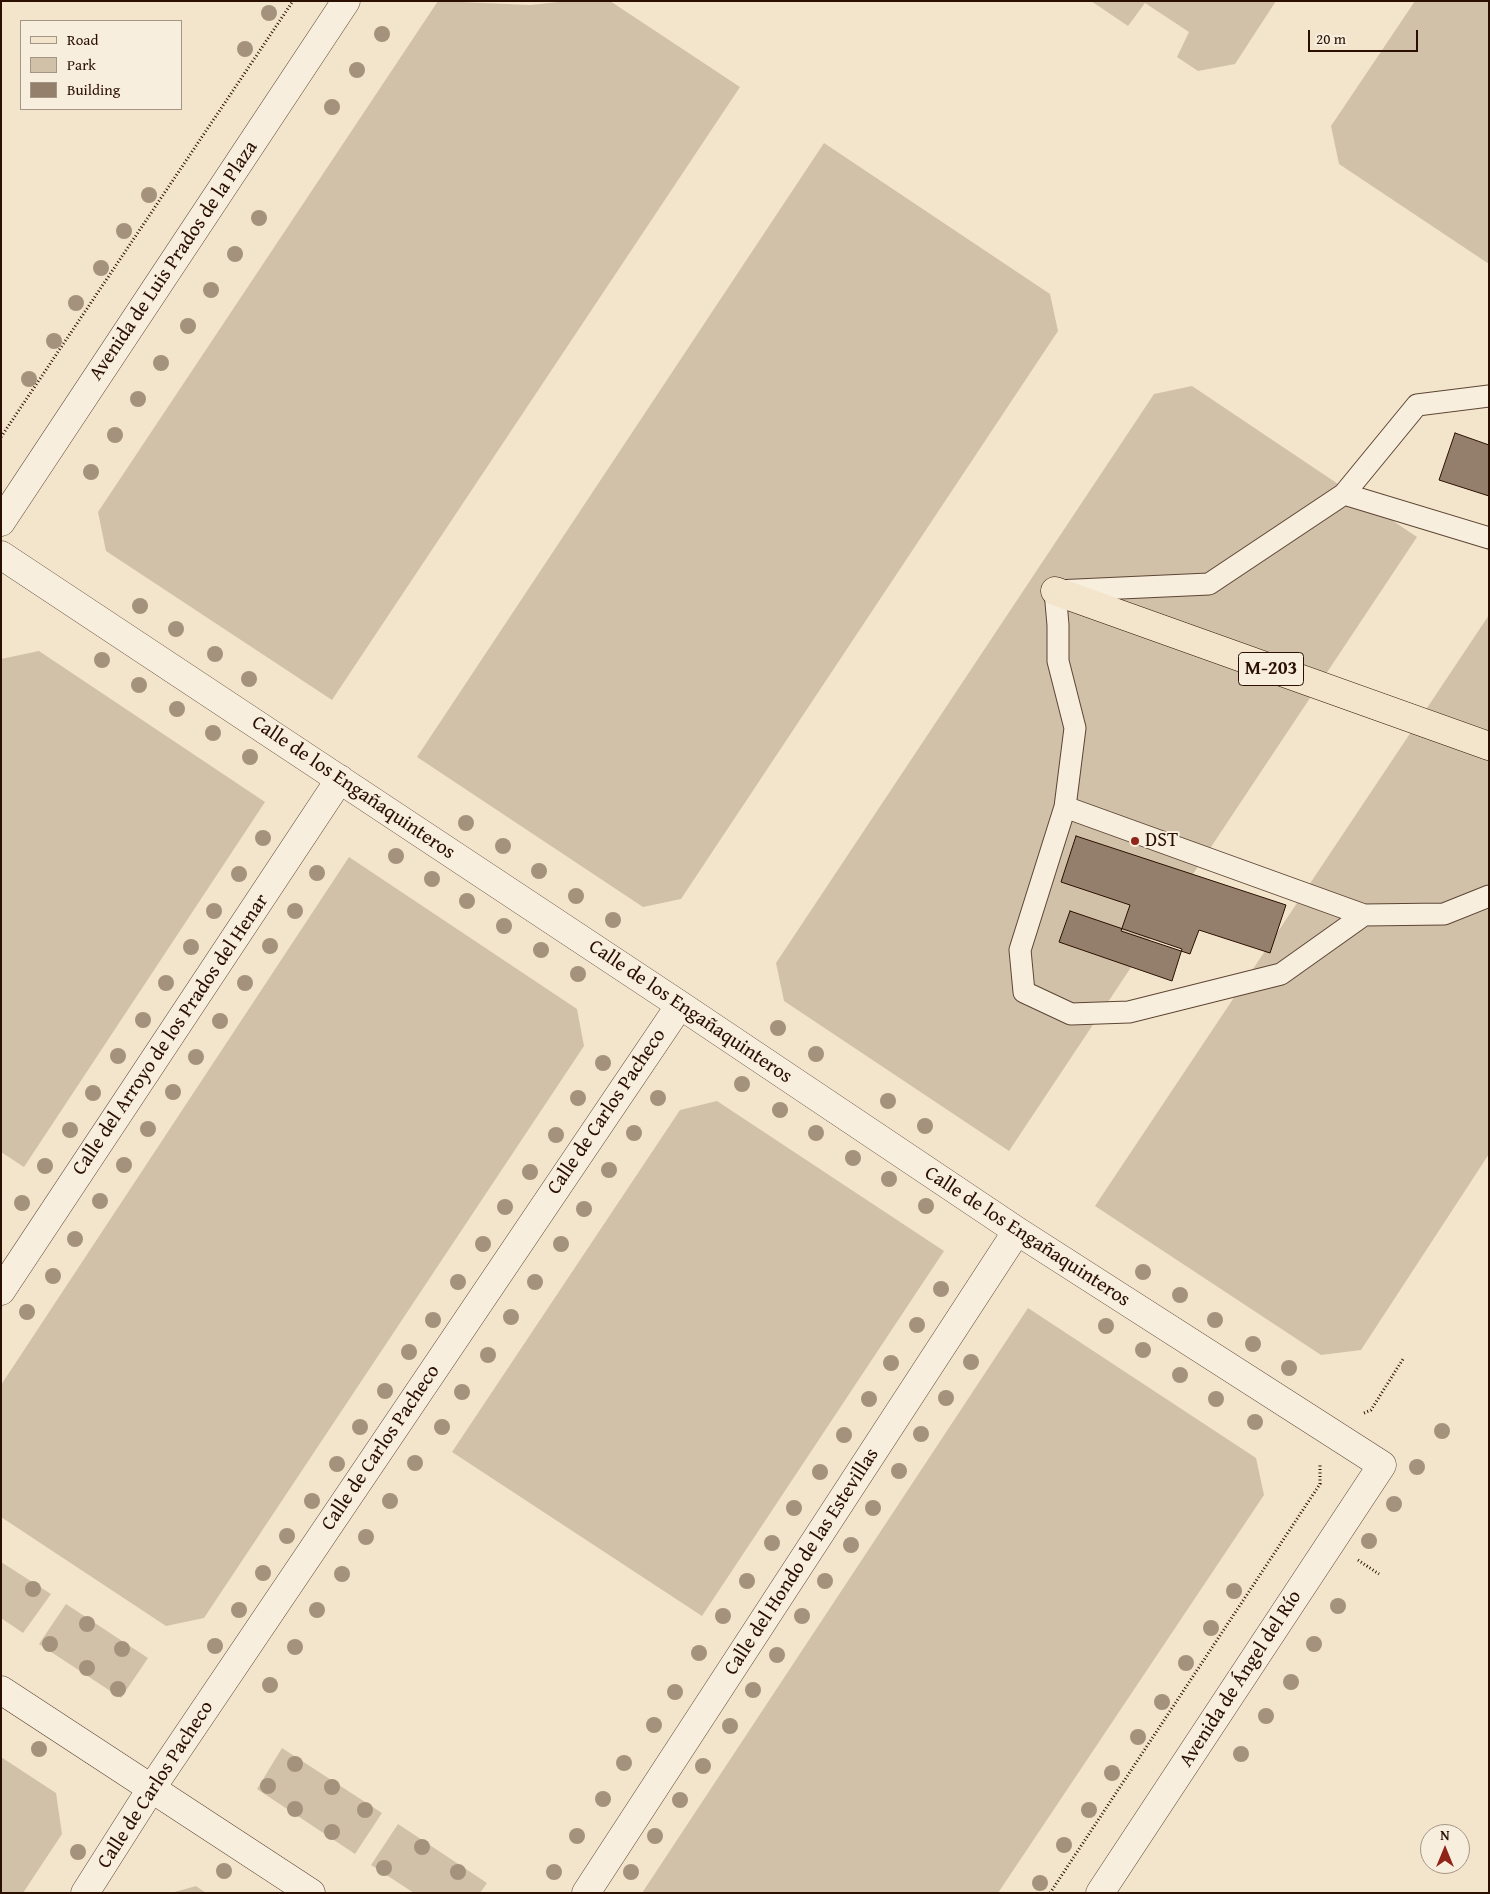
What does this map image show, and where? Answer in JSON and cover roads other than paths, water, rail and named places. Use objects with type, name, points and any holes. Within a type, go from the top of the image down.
[{"type":"main road","name":"M-203","points":[[1055,591],[1489,746]]},
{"type":"street","name":"Avenida de Luis Prados de la Plaza","points":[[1,522],[346,1]]},
{"type":"street","name":"Calle de los Engañaquinteros","points":[[1,555],[680,1004],[1017,1231],[1382,1465]]},
{"type":"street","name":"Calle del Arroyo de los Prados del Henar","points":[[1,1291],[340,779]]},
{"type":"street","name":"Calle de Carlos Pacheco","points":[[85,1893],[152,1789],[680,1004]]},
{"type":"street","name":"Calle del Hondo de las Estevillas","points":[[586,1893],[1017,1231]]},
{"type":"street","name":"Avenida de Ángel del Río","points":[[1100,1893],[1382,1465]]},
{"type":"street","points":[[1,1690],[311,1893]]},
{"type":"lane","points":[[1364,914],[1281,974],[1130,1012],[1071,1014],[1024,992],[1020,950],[1065,807],[1075,728],[1058,661],[1058,625],[1055,591],[1209,584],[1344,494],[1417,405],[1489,396]]},
{"type":"lane","points":[[1344,494],[1489,538]]},
{"type":"lane","points":[[1065,807],[1364,914],[1444,914],[1489,896]]},
{"type":"place","name":"DST","points":[[1135,841]]}]
